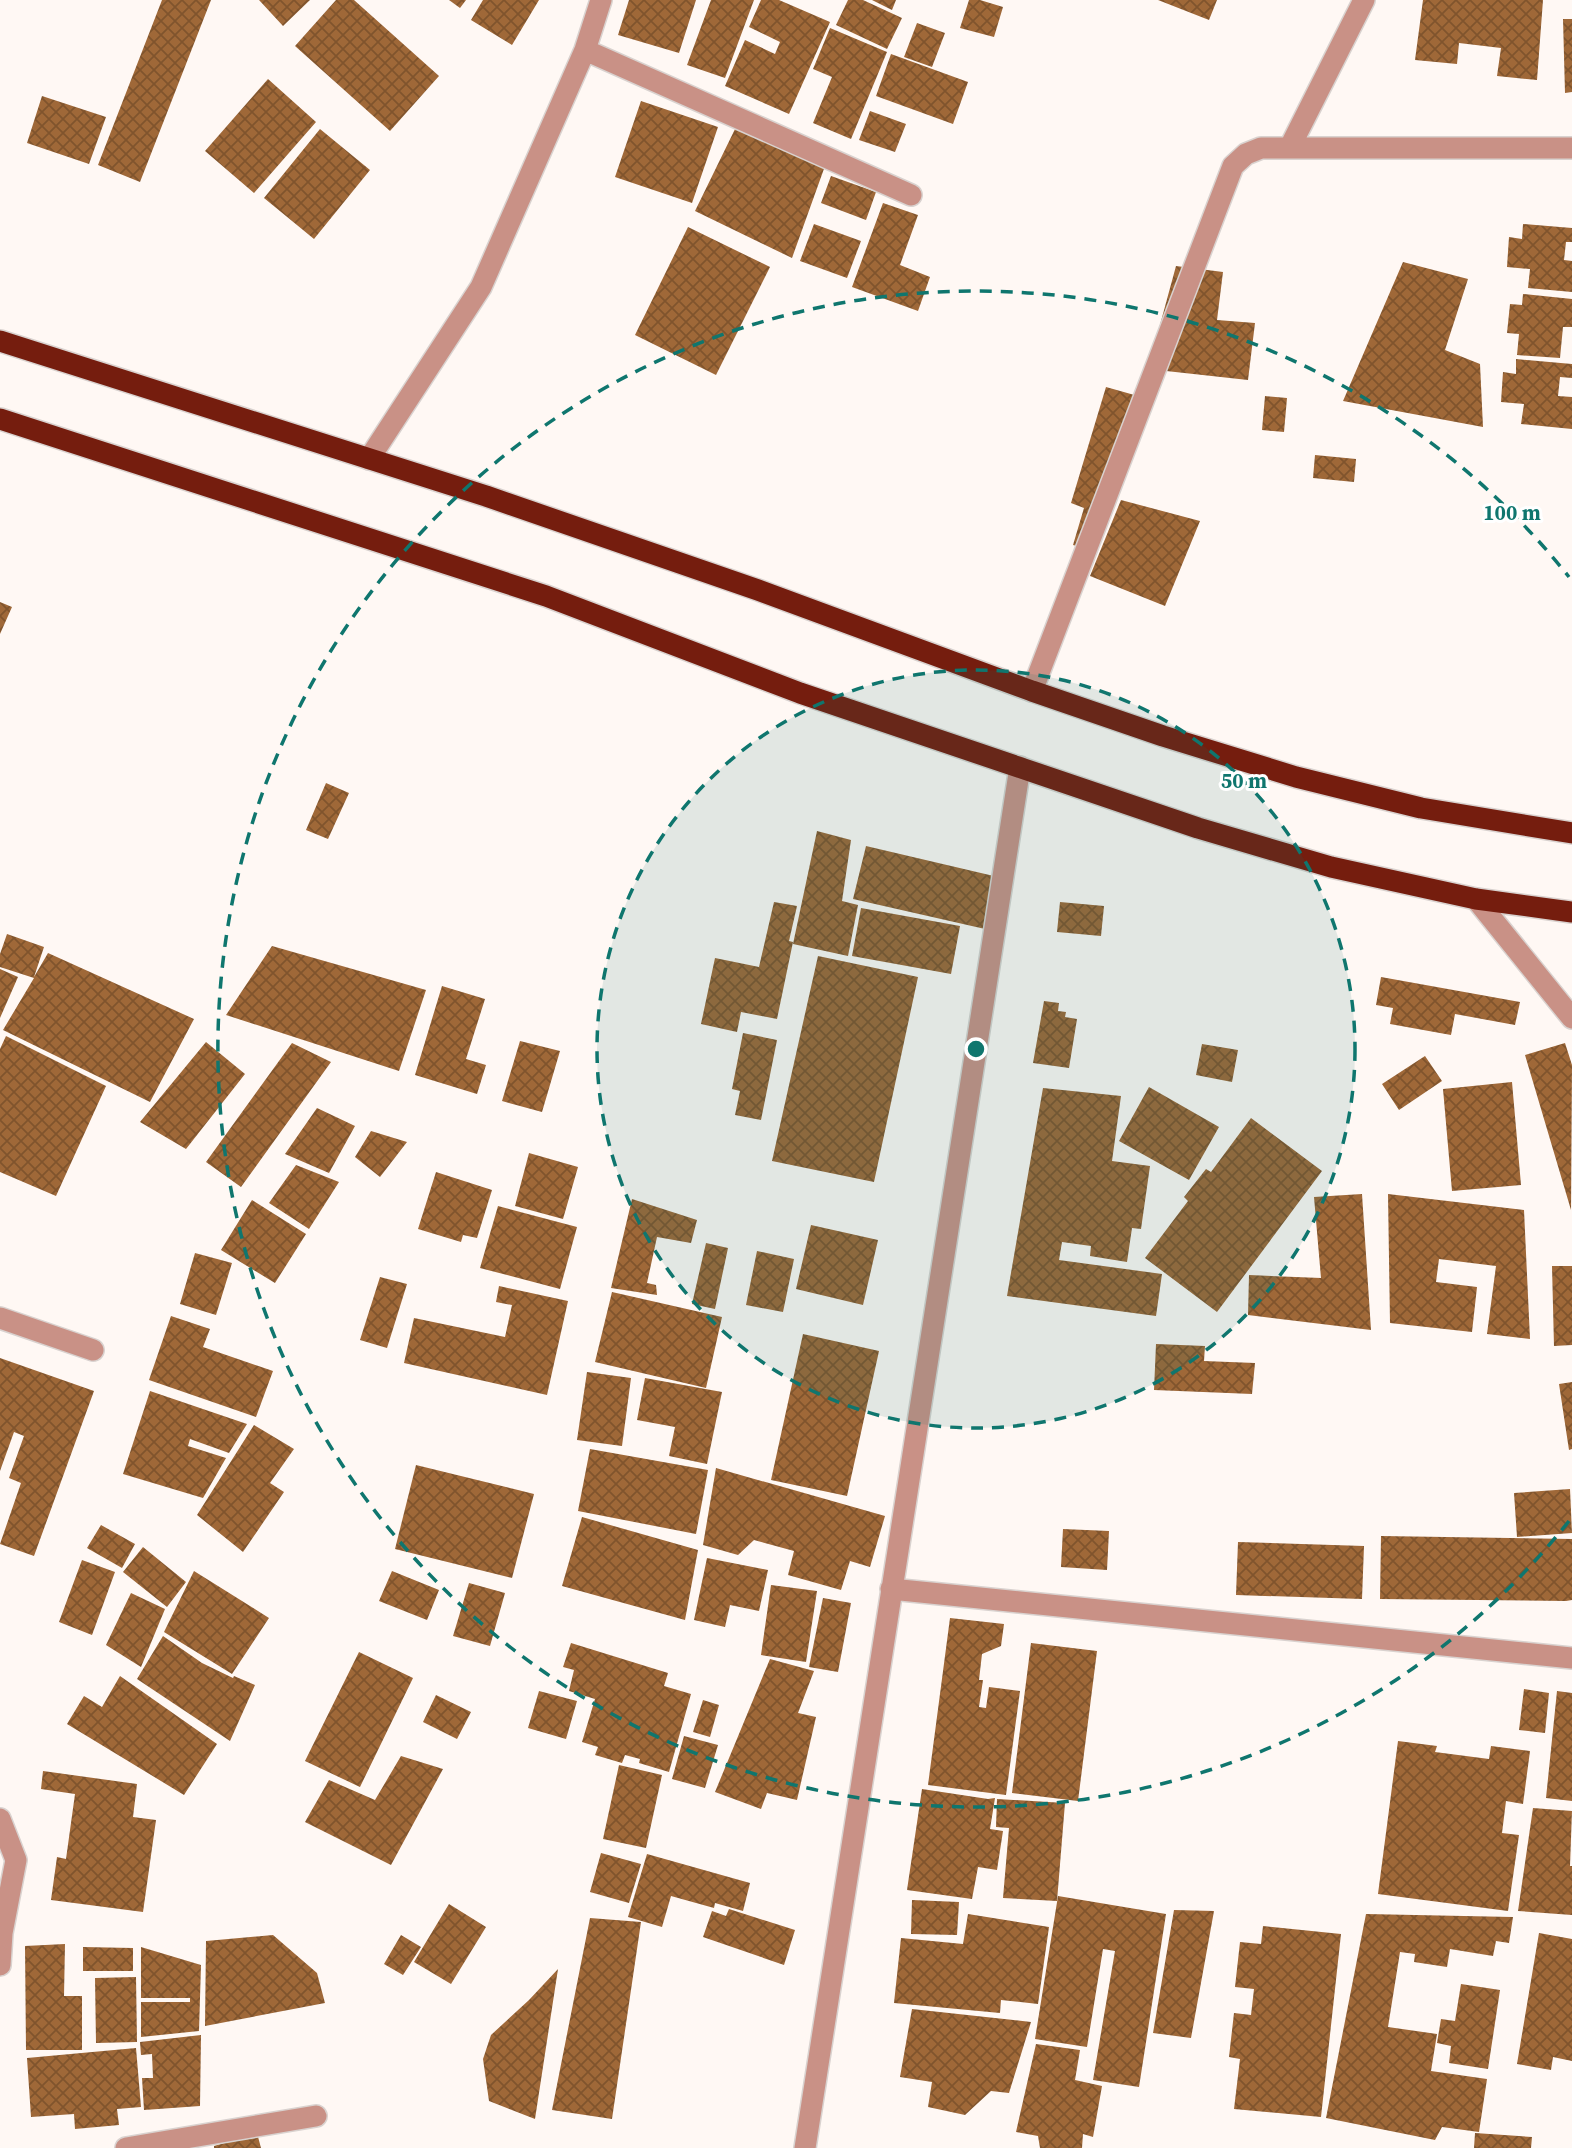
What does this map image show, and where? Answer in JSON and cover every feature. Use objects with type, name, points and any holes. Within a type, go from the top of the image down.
[{"type":"highway","points":[[0,341],[486,496],[758,590],[1163,736],[1296,777],[1421,808],[1572,833]]},
{"type":"highway","points":[[0,419],[545,596],[800,692],[1198,828],[1331,867],[1476,899],[1572,912]]},
{"type":"street","points":[[369,459],[481,287],[585,50],[601,0]]},
{"type":"street","points":[[1290,147],[1364,0]]},
{"type":"street","points":[[585,50],[911,195]]},
{"type":"street","points":[[1032,691],[1233,166],[1246,154],[1261,148],[1572,148]]},
{"type":"street","points":[[805,2148],[1020,767]]},
{"type":"street","points":[[1476,899],[1572,1018]]},
{"type":"street","points":[[0,1318],[93,1350]]},
{"type":"street","points":[[891,1589],[1572,1658]]},
{"type":"street","points":[[0,1819],[16,1860],[2,1933],[0,1965]]},
{"type":"street","points":[[126,2148],[316,2116]]},
{"type":"building","points":[[162,0],[211,0],[140,182],[98,165]]},
{"type":"building","points":[[259,0],[310,0],[283,26]]},
{"type":"building","points":[[336,0],[354,0],[439,76],[390,131],[295,46]]},
{"type":"building","points":[[449,0],[466,0],[460,8]]},
{"type":"building","points":[[483,0],[539,0],[512,45],[471,20]]},
{"type":"building","points":[[629,0],[696,0],[679,53],[618,35]]},
{"type":"building","points":[[711,0],[754,0],[725,78],[687,65]]},
{"type":"building","points":[[761,0],[779,0],[830,22],[789,114],[725,86],[745,40],[775,54],[780,42],[749,27]]},
{"type":"building","points":[[848,0],[863,0],[902,18],[887,49],[836,25]]},
{"type":"building","points":[[872,0],[896,0],[892,10]]},
{"type":"building","points":[[969,0],[980,0],[1003,7],[994,37],[960,28]]},
{"type":"building","points":[[1158,0],[1217,0],[1209,20]]},
{"type":"building","points":[[1423,0],[1543,0],[1537,80],[1497,76],[1501,48],[1459,43],[1457,64],[1415,60]]},
{"type":"building","points":[[1563,19],[1572,19],[1572,92],[1565,93]]},
{"type":"building","points":[[917,23],[945,33],[932,67],[904,57]]},
{"type":"building","points":[[830,28],[887,52],[851,139],[813,123],[832,77],[813,69]]},
{"type":"building","points":[[891,54],[968,82],[953,124],[876,96]]},
{"type":"building","points":[[268,79],[316,122],[254,193],[205,151]]},
{"type":"building","points":[[42,96],[106,117],[89,164],[27,143]]},
{"type":"building","points":[[641,101],[718,127],[692,203],[615,177]]},
{"type":"building","points":[[870,111],[906,124],[895,152],[859,140]]},
{"type":"building","points":[[737,125],[825,166],[792,258],[695,211]]},
{"type":"building","points":[[320,129],[370,170],[314,239],[264,198]]},
{"type":"building","points":[[831,176],[876,192],[866,220],[821,203]]},
{"type":"building","points":[[883,203],[918,215],[900,265],[930,277],[918,311],[852,287]]},
{"type":"building","points":[[814,224],[861,241],[847,278],[800,261]]},
{"type":"building","points":[[1523,224],[1572,228],[1572,242],[1566,242],[1564,260],[1572,261],[1572,292],[1528,288],[1530,269],[1507,267],[1509,237],[1522,239]]},
{"type":"building","points":[[688,227],[770,267],[716,375],[635,335]]},
{"type":"building","points":[[1403,262],[1468,279],[1445,350],[1480,364],[1483,427],[1343,401]]},
{"type":"building","points":[[1176,266],[1223,272],[1217,320],[1255,323],[1248,380],[1148,369]]},
{"type":"building","points":[[1523,294],[1572,299],[1572,327],[1563,327],[1560,358],[1517,355],[1519,334],[1507,333],[1510,304],[1522,305]]},
{"type":"building","points":[[1516,359],[1572,364],[1572,378],[1560,377],[1558,396],[1572,397],[1572,429],[1521,424],[1524,404],[1501,402],[1503,372],[1516,374]]},
{"type":"building","points":[[1106,387],[1145,398],[1087,549],[1073,545],[1084,508],[1071,503]]},
{"type":"building","points":[[1265,396],[1287,398],[1284,432],[1262,430]]},
{"type":"building","points":[[1315,455],[1356,459],[1354,482],[1313,478]]},
{"type":"building","points":[[1121,500],[1200,521],[1165,606],[1090,576]]},
{"type":"building","points":[[0,602],[12,607],[0,634]]},
{"type":"building","points":[[326,783],[349,793],[328,839],[306,830]]},
{"type":"building","points":[[817,831],[851,840],[842,901],[858,905],[848,956],[793,944]]},
{"type":"building","points":[[866,846],[998,877],[985,929],[853,899]]},
{"type":"building","points":[[774,902],[797,906],[789,941],[793,942],[777,1019],[741,1012],[737,1032],[701,1024],[715,958],[759,967]]},
{"type":"building","points":[[1060,902],[1104,906],[1101,936],[1057,932]]},
{"type":"building","points":[[861,908],[960,926],[951,974],[852,956]]},
{"type":"building","points":[[7,934],[44,947],[34,977],[48,953],[194,1019],[150,1102],[3,1030],[34,978],[0,967],[0,954]]},
{"type":"building","points":[[272,946],[426,990],[399,1071],[226,1015]]},
{"type":"building","points":[[818,956],[918,977],[874,1182],[772,1161]]},
{"type":"building","points":[[0,969],[18,977],[0,1018]]},
{"type":"building","points":[[1381,977],[1520,1002],[1515,1025],[1455,1014],[1451,1035],[1390,1024],[1393,1008],[1376,1005]]},
{"type":"building","points":[[442,986],[485,999],[466,1059],[486,1065],[477,1094],[415,1075]]},
{"type":"building","points":[[1044,1001],[1059,1003],[1058,1011],[1066,1012],[1065,1017],[1077,1019],[1069,1068],[1033,1063]]},
{"type":"building","points":[[743,1033],[777,1040],[761,1120],[735,1115],[740,1091],[732,1089]]},
{"type":"building","points":[[6,1036],[106,1086],[56,1196],[0,1172],[0,1049]]},
{"type":"building","points":[[520,1041],[560,1051],[542,1112],[502,1101]]},
{"type":"building","points":[[206,1042],[245,1074],[186,1149],[140,1122]]},
{"type":"building","points":[[292,1043],[331,1062],[241,1187],[206,1162]]},
{"type":"building","points":[[1565,1043],[1572,1065],[1571,1210],[1525,1055]]},
{"type":"building","points":[[1202,1044],[1238,1050],[1232,1082],[1196,1075]]},
{"type":"building","points":[[1425,1056],[1442,1081],[1399,1110],[1382,1084]]},
{"type":"building","points":[[1512,1082],[1521,1185],[1452,1191],[1443,1089]]},
{"type":"building","points":[[1149,1087],[1219,1127],[1189,1180],[1119,1141]]},
{"type":"building","points":[[1043,1088],[1121,1096],[1112,1161],[1150,1166],[1141,1229],[1132,1228],[1127,1262],[1090,1256],[1091,1246],[1062,1242],[1059,1260],[1162,1274],[1156,1316],[1007,1296]]},
{"type":"building","points":[[317,1108],[355,1126],[329,1173],[285,1154]]},
{"type":"building","points":[[1251,1118],[1322,1171],[1217,1312],[1145,1258],[1188,1201],[1184,1197],[1206,1169],[1211,1172]]},
{"type":"building","points":[[371,1131],[407,1142],[380,1177],[355,1157]]},
{"type":"building","points":[[529,1153],[578,1167],[563,1219],[515,1206]]},
{"type":"building","points":[[296,1165],[339,1182],[309,1229],[269,1203]]},
{"type":"building","points":[[436,1172],[492,1190],[477,1238],[463,1235],[461,1242],[418,1229]]},
{"type":"building","points":[[1362,1194],[1371,1330],[1248,1315],[1249,1275],[1321,1278],[1314,1197]]},
{"type":"building","points":[[1388,1194],[1524,1210],[1530,1339],[1487,1334],[1496,1266],[1439,1259],[1436,1282],[1477,1287],[1472,1332],[1390,1323]]},
{"type":"building","points":[[632,1199],[697,1220],[691,1243],[657,1237],[647,1283],[656,1285],[657,1295],[611,1288]]},
{"type":"building","points":[[252,1200],[306,1234],[275,1283],[221,1250]]},
{"type":"building","points":[[498,1206],[577,1227],[560,1289],[480,1268]]},
{"type":"building","points":[[811,1225],[878,1240],[863,1305],[796,1289]]},
{"type":"building","points":[[706,1243],[728,1248],[715,1309],[692,1304]]},
{"type":"building","points":[[757,1251],[794,1259],[783,1312],[746,1305]]},
{"type":"building","points":[[195,1253],[232,1263],[216,1315],[180,1304]]},
{"type":"building","points":[[1552,1266],[1572,1266],[1572,1345],[1554,1346]]},
{"type":"building","points":[[380,1277],[407,1284],[387,1348],[360,1340]]},
{"type":"building","points":[[499,1286],[568,1301],[547,1395],[404,1363],[414,1318],[505,1337],[512,1305],[496,1302]]},
{"type":"building","points":[[612,1292],[722,1317],[706,1388],[595,1362]]},
{"type":"building","points":[[171,1316],[210,1329],[203,1347],[273,1371],[256,1417],[149,1380]]},
{"type":"building","points":[[803,1334],[879,1351],[847,1496],[771,1480]]},
{"type":"building","points":[[1156,1344],[1205,1346],[1204,1361],[1255,1363],[1252,1394],[1154,1390]]},
{"type":"building","points":[[0,1358],[94,1391],[34,1556],[0,1544],[21,1483],[9,1478],[24,1436],[14,1432],[0,1471]]},
{"type":"building","points":[[587,1372],[631,1378],[622,1446],[577,1440]]},
{"type":"building","points":[[645,1378],[722,1392],[707,1464],[669,1456],[675,1427],[637,1420]]},
{"type":"building","points":[[1572,1382],[1572,1449],[1569,1450],[1559,1384]]},
{"type":"building","points":[[150,1391],[247,1424],[229,1453],[190,1439],[188,1446],[226,1458],[203,1498],[123,1474]]},
{"type":"building","points":[[254,1425],[294,1449],[270,1483],[284,1492],[243,1552],[197,1515]]},
{"type":"building","points":[[590,1449],[708,1470],[696,1534],[578,1511]]},
{"type":"building","points":[[416,1465],[534,1494],[512,1578],[395,1549]]},
{"type":"building","points":[[716,1468],[885,1516],[870,1567],[850,1561],[841,1590],[788,1575],[794,1551],[754,1540],[738,1555],[703,1545]]},
{"type":"building","points":[[1570,1489],[1572,1533],[1517,1537],[1514,1493]]},
{"type":"building","points":[[582,1517],[698,1550],[685,1620],[562,1586]]},
{"type":"building","points":[[101,1525],[135,1544],[122,1568],[87,1548]]},
{"type":"building","points":[[1063,1529],[1109,1531],[1107,1570],[1061,1567]]},
{"type":"building","points":[[1381,1536],[1572,1539],[1572,1600],[1380,1599]]},
{"type":"building","points":[[1238,1542],[1364,1546],[1362,1599],[1236,1595]]},
{"type":"building","points":[[143,1547],[186,1582],[167,1607],[123,1572]]},
{"type":"building","points":[[707,1558],[768,1570],[759,1611],[730,1605],[725,1627],[694,1620]]},
{"type":"building","points":[[82,1560],[115,1572],[92,1635],[59,1622]]},
{"type":"building","points":[[194,1571],[269,1618],[232,1674],[164,1632]]},
{"type":"building","points":[[392,1571],[439,1590],[427,1620],[379,1601]]},
{"type":"building","points":[[469,1583],[505,1593],[490,1646],[453,1636]]},
{"type":"building","points":[[771,1585],[817,1591],[806,1662],[761,1655]]},
{"type":"building","points":[[131,1593],[165,1609],[141,1667],[106,1645]]},
{"type":"building","points":[[823,1598],[851,1603],[838,1672],[809,1667]]},
{"type":"building","points":[[950,1618],[1004,1624],[1001,1646],[982,1654],[979,1680],[983,1680],[979,1707],[986,1708],[989,1687],[1020,1691],[1006,1795],[928,1785]]},
{"type":"building","points":[[163,1636],[202,1663],[255,1685],[230,1741],[137,1679]]},
{"type":"building","points":[[571,1643],[668,1673],[664,1686],[691,1694],[669,1772],[639,1763],[640,1759],[625,1755],[622,1763],[595,1755],[598,1747],[582,1742],[595,1699],[569,1691],[574,1670],[563,1667]]},
{"type":"building","points":[[1031,1643],[1097,1651],[1078,1801],[1012,1793]]},
{"type":"building","points":[[359,1652],[413,1678],[360,1787],[305,1761]]},
{"type":"building","points":[[770,1659],[814,1671],[798,1713],[816,1717],[797,1800],[767,1793],[761,1809],[715,1792]]},
{"type":"building","points":[[120,1676],[217,1744],[184,1795],[67,1724],[84,1696],[102,1707]]},
{"type":"building","points":[[1524,1689],[1549,1693],[1545,1733],[1519,1730]]},
{"type":"building","points":[[539,1691],[577,1701],[566,1739],[528,1728]]},
{"type":"building","points":[[1557,1691],[1572,1693],[1572,1801],[1546,1798]]},
{"type":"building","points":[[436,1695],[471,1712],[457,1739],[423,1722]]},
{"type":"building","points":[[703,1700],[719,1705],[710,1737],[693,1732]]},
{"type":"building","points":[[684,1736],[718,1745],[705,1788],[672,1779]]},
{"type":"building","points":[[1398,1741],[1437,1746],[1435,1752],[1489,1759],[1491,1746],[1530,1751],[1523,1804],[1506,1801],[1502,1833],[1519,1835],[1508,1911],[1378,1894]]},
{"type":"building","points":[[401,1756],[443,1769],[391,1865],[305,1822],[329,1780],[375,1800]]},
{"type":"building","points":[[619,1765],[662,1775],[646,1848],[603,1839]]},
{"type":"building","points":[[43,1771],[137,1784],[133,1817],[156,1820],[143,1912],[51,1900],[57,1857],[66,1859],[75,1794],[41,1789]]},
{"type":"building","points":[[922,1789],[995,1798],[990,1829],[1003,1831],[997,1870],[978,1867],[972,1899],[907,1890]]},
{"type":"building","points":[[997,1799],[1065,1803],[1057,1901],[1003,1898],[1009,1828],[996,1827]]},
{"type":"building","points":[[1533,1808],[1572,1811],[1572,1915],[1518,1911]]},
{"type":"building","points":[[601,1853],[641,1864],[629,1903],[590,1892]]},
{"type":"building","points":[[647,1854],[750,1883],[743,1911],[715,1903],[714,1908],[671,1896],[662,1927],[628,1917]]},
{"type":"building","points":[[1058,1896],[1166,1914],[1139,2087],[1093,2080],[1115,1951],[1103,1949],[1087,2047],[1035,2039]]},
{"type":"building","points":[[912,1900],[959,1902],[957,1935],[911,1934]]},
{"type":"building","points":[[449,1904],[486,1927],[451,1984],[414,1962]]},
{"type":"building","points":[[729,1909],[795,1930],[784,1965],[703,1937],[712,1911],[726,1916]]},
{"type":"building","points":[[1174,1910],[1214,1911],[1191,2038],[1153,2033]]},
{"type":"building","points":[[968,1914],[1049,1927],[1038,2004],[1001,2000],[1000,2013],[894,2003],[901,1938],[963,1944]]},
{"type":"building","points":[[1366,1914],[1513,1917],[1509,1943],[1496,1941],[1493,1956],[1450,1949],[1447,1967],[1414,1962],[1415,1954],[1400,1952],[1388,2027],[1437,2034],[1431,2071],[1487,2079],[1479,2132],[1442,2127],[1435,2140],[1326,2118]]},
{"type":"building","points":[[590,1918],[641,1922],[612,2119],[552,2110]]},
{"type":"building","points":[[1263,1926],[1341,1934],[1321,2117],[1234,2109],[1240,2059],[1229,2057],[1234,2013],[1251,2015],[1254,1989],[1235,1987],[1240,1942],[1261,1944]]},
{"type":"building","points":[[1539,1933],[1572,1939],[1572,2061],[1553,2057],[1551,2070],[1517,2064]]},
{"type":"building","points":[[273,1935],[317,1973],[325,2003],[205,2026],[206,1941]]},
{"type":"building","points":[[401,1935],[421,1947],[403,1975],[384,1964]]},
{"type":"building","points":[[65,1944],[64,1996],[82,1996],[82,2050],[26,2050],[25,1946]]},
{"type":"building","points":[[83,1947],[133,1948],[133,1971],[83,1971]]},
{"type":"building","points":[[141,1947],[201,1965],[199,2031],[141,2037],[141,2002],[190,2002],[190,1998],[141,1998]]},
{"type":"building","points":[[558,1969],[535,2119],[489,2101],[483,2059],[491,2035]]},
{"type":"building","points":[[136,1977],[137,2042],[96,2043],[95,1978]]},
{"type":"building","points":[[1461,1984],[1500,1990],[1488,2069],[1449,2063],[1451,2046],[1437,2043],[1441,2019],[1455,2021]]},
{"type":"building","points":[[912,2009],[1031,2022],[1009,2093],[991,2091],[965,2115],[928,2107],[932,2082],[900,2077]]},
{"type":"building","points":[[201,2035],[200,2106],[144,2110],[142,2078],[153,2078],[152,2054],[141,2055],[140,2042]]},
{"type":"building","points":[[1036,2044],[1080,2050],[1075,2080],[1102,2086],[1093,2137],[1083,2134],[1082,2148],[1040,2148],[1038,2136],[1016,2132]]},
{"type":"building","points":[[136,2048],[141,2107],[117,2109],[119,2125],[75,2129],[74,2114],[31,2117],[27,2058]]},
{"type":"building","points":[[257,2133],[261,2148],[214,2148],[214,2146]]},
{"type":"building","points":[[1475,2133],[1532,2137],[1531,2148],[1474,2148]]}]
